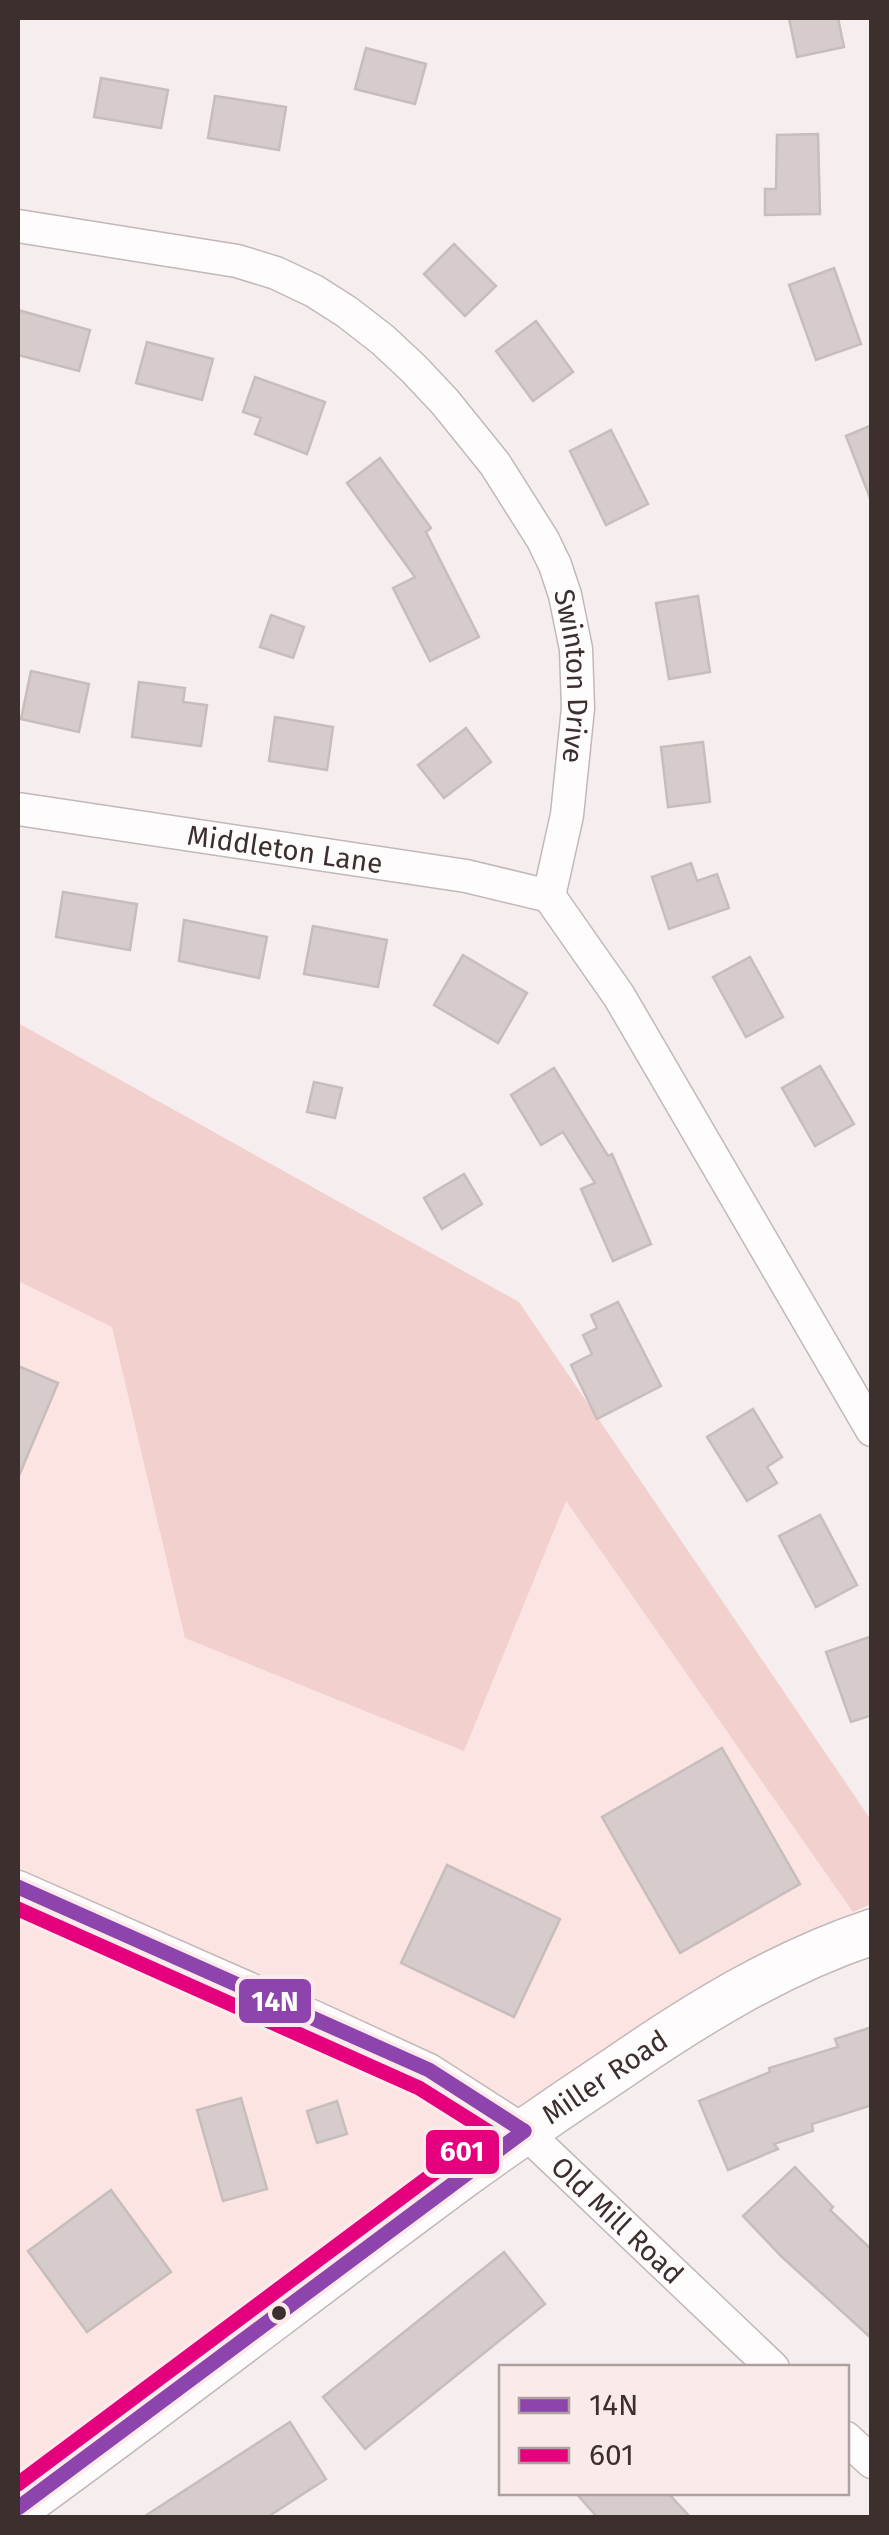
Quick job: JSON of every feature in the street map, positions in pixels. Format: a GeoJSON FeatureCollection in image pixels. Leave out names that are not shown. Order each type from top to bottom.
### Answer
{"type":"FeatureCollection","features":[{"type":"Feature","properties":{"kind":"street","name":"Swinton Drive"},"geometry":{"type":"LineString","coordinates":[[18,226],[237,261],[314,291],[371,330],[414,369],[495,464],[555,565],[576,649],[578,708],[568,797],[549,896]]}},
{"type":"Feature","properties":{"kind":"street","name":"Middleton Lane"},"geometry":{"type":"LineString","coordinates":[[18,808],[466,876],[549,896]]}},
{"type":"Feature","properties":{"kind":"street"},"geometry":{"type":"LineString","coordinates":[[549,896],[619,996],[872,1430]]}},
{"type":"Feature","properties":{"kind":"street","name":"Old Mill Road"},"geometry":{"type":"LineString","coordinates":[[18,1886],[429,2070],[524,2131],[770,2365]]}},
{"type":"Feature","properties":{"kind":"street","name":"Miller Road"},"geometry":{"type":"LineString","coordinates":[[18,2508],[524,2131],[743,1987],[872,1932]]}},
{"type":"Feature","properties":{"kind":"street"},"geometry":{"type":"LineString","coordinates":[[849,2441],[872,2462]]}},
{"type":"Feature","properties":{"kind":"shaded area"},"geometry":{"type":"Polygon","coordinates":[[[18,1023],[519,1302],[871,1820],[871,1904],[853,1912],[566,1501],[464,1751],[185,1638],[112,1327],[18,1281],[18,1023]]]}},
{"type":"Feature","properties":{"kind":"shaded area"},"geometry":{"type":"Polygon","coordinates":[[[18,1281],[112,1327],[186,1638],[565,1500],[853,1912],[528,2139],[18,2517],[18,1281]]]}},
{"type":"Feature","properties":{"kind":"building"},"geometry":{"type":"Polygon","coordinates":[[[789,18],[838,18],[844,47],[797,57],[789,18]]]}},
{"type":"Feature","properties":{"kind":"building"},"geometry":{"type":"Polygon","coordinates":[[[366,48],[426,64],[415,104],[355,89],[366,48]]]}},
{"type":"Feature","properties":{"kind":"building"},"geometry":{"type":"Polygon","coordinates":[[[101,78],[168,90],[161,128],[94,117],[101,78]]]}},
{"type":"Feature","properties":{"kind":"building"},"geometry":{"type":"Polygon","coordinates":[[[215,96],[286,107],[279,150],[208,138],[215,96]]]}},
{"type":"Feature","properties":{"kind":"building"},"geometry":{"type":"Polygon","coordinates":[[[818,134],[820,214],[765,215],[765,189],[776,189],[777,135],[818,134]]]}},
{"type":"Feature","properties":{"kind":"building"},"geometry":{"type":"Polygon","coordinates":[[[454,244],[496,286],[465,316],[424,274],[454,244]]]}},
{"type":"Feature","properties":{"kind":"building"},"geometry":{"type":"Polygon","coordinates":[[[834,268],[861,344],[816,360],[789,285],[834,268]]]}},
{"type":"Feature","properties":{"kind":"building"},"geometry":{"type":"Polygon","coordinates":[[[18,310],[90,330],[79,371],[18,355],[18,310]]]}},
{"type":"Feature","properties":{"kind":"building"},"geometry":{"type":"Polygon","coordinates":[[[536,321],[573,372],[533,401],[496,351],[536,321]]]}},
{"type":"Feature","properties":{"kind":"building"},"geometry":{"type":"Polygon","coordinates":[[[147,342],[213,359],[202,400],[136,383],[147,342]]]}},
{"type":"Feature","properties":{"kind":"building"},"geometry":{"type":"Polygon","coordinates":[[[255,377],[325,402],[307,454],[255,434],[261,418],[243,412],[255,377]]]}},
{"type":"Feature","properties":{"kind":"building"},"geometry":{"type":"Polygon","coordinates":[[[872,425],[872,498],[870,498],[846,436],[872,425]]]}},
{"type":"Feature","properties":{"kind":"building"},"geometry":{"type":"Polygon","coordinates":[[[611,430],[648,504],[606,525],[570,451],[611,430]]]}},
{"type":"Feature","properties":{"kind":"building"},"geometry":{"type":"Polygon","coordinates":[[[380,458],[431,528],[426,532],[479,637],[430,661],[393,588],[415,577],[347,483],[380,458]]]}},
{"type":"Feature","properties":{"kind":"building"},"geometry":{"type":"Polygon","coordinates":[[[698,596],[710,672],[669,679],[656,603],[698,596]]]}},
{"type":"Feature","properties":{"kind":"building"},"geometry":{"type":"Polygon","coordinates":[[[271,615],[304,627],[293,658],[260,647],[271,615]]]}},
{"type":"Feature","properties":{"kind":"building"},"geometry":{"type":"Polygon","coordinates":[[[31,671],[89,684],[79,732],[21,719],[31,671]]]}},
{"type":"Feature","properties":{"kind":"building"},"geometry":{"type":"Polygon","coordinates":[[[139,682],[185,688],[183,702],[207,705],[201,746],[132,737],[139,682]]]}},
{"type":"Feature","properties":{"kind":"building"},"geometry":{"type":"Polygon","coordinates":[[[275,717],[333,727],[327,770],[269,761],[275,717]]]}},
{"type":"Feature","properties":{"kind":"building"},"geometry":{"type":"Polygon","coordinates":[[[466,728],[491,762],[444,798],[418,765],[466,728]]]}},
{"type":"Feature","properties":{"kind":"building"},"geometry":{"type":"Polygon","coordinates":[[[703,742],[710,802],[668,807],[661,747],[703,742]]]}},
{"type":"Feature","properties":{"kind":"building"},"geometry":{"type":"Polygon","coordinates":[[[691,863],[697,881],[717,874],[729,908],[669,929],[652,877],[691,863]]]}},
{"type":"Feature","properties":{"kind":"building"},"geometry":{"type":"Polygon","coordinates":[[[63,892],[137,904],[130,950],[56,937],[63,892]]]}},
{"type":"Feature","properties":{"kind":"building"},"geometry":{"type":"Polygon","coordinates":[[[184,920],[267,937],[259,978],[179,961],[184,920]]]}},
{"type":"Feature","properties":{"kind":"building"},"geometry":{"type":"Polygon","coordinates":[[[313,926],[387,940],[378,987],[304,974],[313,926]]]}},
{"type":"Feature","properties":{"kind":"building"},"geometry":{"type":"Polygon","coordinates":[[[463,955],[527,993],[498,1043],[434,1005],[463,955]]]}},
{"type":"Feature","properties":{"kind":"building"},"geometry":{"type":"Polygon","coordinates":[[[750,957],[783,1017],[746,1037],[713,977],[750,957]]]}},
{"type":"Feature","properties":{"kind":"building"},"geometry":{"type":"Polygon","coordinates":[[[820,1066],[854,1124],[815,1146],[782,1088],[820,1066]]]}},
{"type":"Feature","properties":{"kind":"building"},"geometry":{"type":"Polygon","coordinates":[[[554,1068],[608,1156],[612,1154],[651,1244],[613,1261],[581,1189],[595,1183],[563,1132],[541,1145],[511,1095],[554,1068]]]}},
{"type":"Feature","properties":{"kind":"building"},"geometry":{"type":"Polygon","coordinates":[[[314,1082],[342,1088],[335,1118],[307,1112],[314,1082]]]}},
{"type":"Feature","properties":{"kind":"building"},"geometry":{"type":"Polygon","coordinates":[[[464,1174],[482,1204],[442,1229],[424,1198],[464,1174]]]}},
{"type":"Feature","properties":{"kind":"building"},"geometry":{"type":"Polygon","coordinates":[[[618,1302],[661,1386],[597,1419],[571,1365],[592,1354],[583,1335],[597,1328],[591,1315],[618,1302]]]}},
{"type":"Feature","properties":{"kind":"building"},"geometry":{"type":"Polygon","coordinates":[[[18,1366],[58,1383],[18,1478],[18,1366]]]}},
{"type":"Feature","properties":{"kind":"building"},"geometry":{"type":"Polygon","coordinates":[[[753,1409],[782,1457],[767,1467],[777,1483],[747,1501],[707,1437],[753,1409]]]}},
{"type":"Feature","properties":{"kind":"building"},"geometry":{"type":"Polygon","coordinates":[[[820,1515],[857,1585],[816,1607],[779,1536],[820,1515]]]}},
{"type":"Feature","properties":{"kind":"building"},"geometry":{"type":"Polygon","coordinates":[[[872,1636],[872,1715],[851,1722],[826,1652],[872,1636]]]}},
{"type":"Feature","properties":{"kind":"building"},"geometry":{"type":"Polygon","coordinates":[[[722,1748],[800,1884],[680,1953],[602,1817],[722,1748]]]}},
{"type":"Feature","properties":{"kind":"building"},"geometry":{"type":"Polygon","coordinates":[[[447,1865],[560,1919],[514,2017],[401,1963],[447,1865]]]}},
{"type":"Feature","properties":{"kind":"building"},"geometry":{"type":"Polygon","coordinates":[[[872,2027],[872,2105],[812,2124],[813,2131],[774,2144],[778,2149],[728,2170],[699,2101],[770,2072],[769,2068],[838,2047],[835,2039],[872,2027]]]}},
{"type":"Feature","properties":{"kind":"building"},"geometry":{"type":"Polygon","coordinates":[[[241,2098],[267,2189],[223,2201],[197,2110],[241,2098]]]}},
{"type":"Feature","properties":{"kind":"building"},"geometry":{"type":"Polygon","coordinates":[[[337,2101],[347,2134],[317,2143],[307,2111],[337,2101]]]}},
{"type":"Feature","properties":{"kind":"building"},"geometry":{"type":"Polygon","coordinates":[[[795,2167],[833,2207],[830,2210],[872,2250],[872,2339],[743,2216],[795,2167]]]}},
{"type":"Feature","properties":{"kind":"building"},"geometry":{"type":"Polygon","coordinates":[[[111,2190],[171,2272],[87,2332],[28,2251],[111,2190]]]}},
{"type":"Feature","properties":{"kind":"building"},"geometry":{"type":"Polygon","coordinates":[[[504,2252],[545,2304],[365,2449],[323,2397],[504,2252]]]}},
{"type":"Feature","properties":{"kind":"building"},"geometry":{"type":"Polygon","coordinates":[[[290,2422],[326,2479],[266,2518],[142,2518],[290,2422]]]}},
{"type":"Feature","properties":{"kind":"building"},"geometry":{"type":"Polygon","coordinates":[[[578,2495],[670,2495],[691,2518],[598,2518],[578,2495]]]}},
{"type":"Feature","properties":{"kind":"transit line","name":"14N"},"geometry":{"type":"LineString","coordinates":[[18,1887],[429,2070],[524,2131]]}},
{"type":"Feature","properties":{"kind":"transit line","name":"601"},"geometry":{"type":"LineString","coordinates":[[18,1909],[419,2088],[489,2132],[18,2484]]}},
{"type":"Feature","properties":{"kind":"transit line","name":"14N"},"geometry":{"type":"LineString","coordinates":[[18,2508],[524,2131]]}}]}
